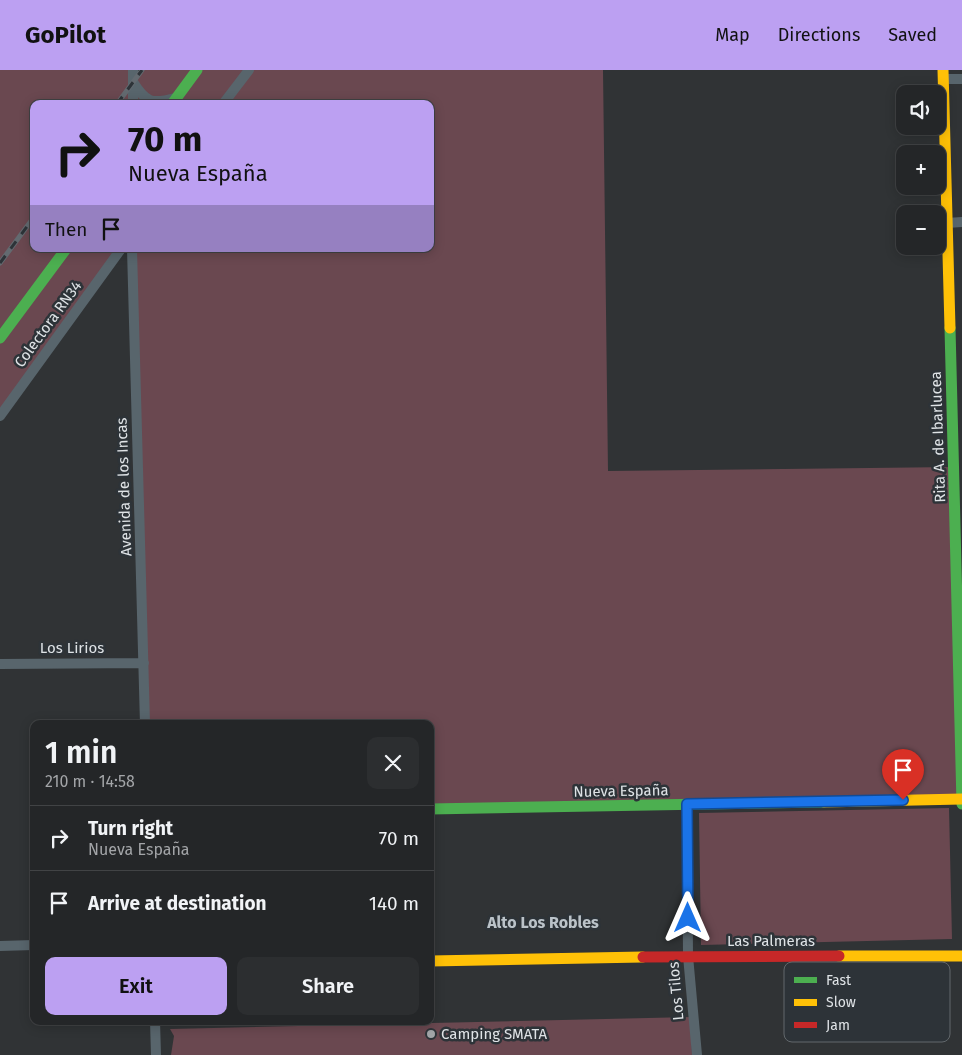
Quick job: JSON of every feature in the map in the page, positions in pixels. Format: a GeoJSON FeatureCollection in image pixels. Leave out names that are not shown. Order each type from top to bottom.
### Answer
{"type":"FeatureCollection","features":[{"type":"Feature","properties":{"kind":"main road"},"geometry":{"type":"LineString","coordinates":[[176,100],[197,70]]}},
{"type":"Feature","properties":{"kind":"main road","name":"Rita A. de Ibarlucea"},"geometry":{"type":"LineString","coordinates":[[943,75],[947,223],[957,371],[962,804]]}},
{"type":"Feature","properties":{"kind":"main road"},"geometry":{"type":"LineString","coordinates":[[0,338],[64,252]]}},
{"type":"Feature","properties":{"kind":"main road","name":"Nueva España"},"geometry":{"type":"LineString","coordinates":[[434,809],[962,799]]}},
{"type":"Feature","properties":{"kind":"main road","name":"Las Palmeras"},"geometry":{"type":"LineString","coordinates":[[434,961],[688,956],[962,956]]}},
{"type":"Feature","properties":{"kind":"street"},"geometry":{"type":"LineString","coordinates":[[133,70],[133,100]]}},
{"type":"Feature","properties":{"kind":"street"},"geometry":{"type":"LineString","coordinates":[[226,100],[249,70]]}},
{"type":"Feature","properties":{"kind":"street"},"geometry":{"type":"LineString","coordinates":[[943,75],[962,79]]}},
{"type":"Feature","properties":{"kind":"street"},"geometry":{"type":"LineString","coordinates":[[133,82],[142,97],[151,100]]}},
{"type":"Feature","properties":{"kind":"street"},"geometry":{"type":"LineString","coordinates":[[947,223],[962,222]]}},
{"type":"Feature","properties":{"kind":"street","name":"Colectora RN34"},"geometry":{"type":"LineString","coordinates":[[0,416],[119,252]]}},
{"type":"Feature","properties":{"kind":"street","name":"Avenida de los Incas"},"geometry":{"type":"LineString","coordinates":[[132,252],[145,720]]}},
{"type":"Feature","properties":{"kind":"street","name":"Los Lirios"},"geometry":{"type":"LineString","coordinates":[[0,664],[144,663]]}},
{"type":"Feature","properties":{"kind":"street","name":"Los Tilos"},"geometry":{"type":"LineString","coordinates":[[687,804],[688,956],[697,1055]]}},
{"type":"Feature","properties":{"kind":"street"},"geometry":{"type":"LineString","coordinates":[[0,946],[30,945]]}},
{"type":"Feature","properties":{"kind":"street"},"geometry":{"type":"LineString","coordinates":[[155,1025],[156,1055]]}},
{"type":"Feature","properties":{"kind":"shaded area"},"geometry":{"type":"Polygon","coordinates":[[[0,70],[133,70],[133,82],[142,70],[603,70],[608,471],[954,467],[962,799],[434,809],[434,720],[145,720],[132,252],[434,252],[434,100],[30,100],[30,252],[119,252],[0,416],[0,70]]]}},
{"type":"Feature","properties":{"kind":"shaded area"},"geometry":{"type":"Polygon","coordinates":[[[949,808],[952,939],[701,945],[699,813],[949,808]]]}},
{"type":"Feature","properties":{"kind":"shaded area","name":"Camping SMATA"},"geometry":{"type":"Polygon","coordinates":[[[691,1017],[692,1055],[171,1055],[174,1036],[170,1029],[434,1025],[434,1023],[691,1017]]]}},
{"type":"Feature","properties":{"kind":"railway"},"geometry":{"type":"LineString","coordinates":[[120,100],[142,70]]}},
{"type":"Feature","properties":{"kind":"railway"},"geometry":{"type":"LineString","coordinates":[[0,263],[30,222]]}},
{"type":"Feature","properties":{"kind":"traffic: fast"},"geometry":{"type":"LineString","coordinates":[[175,100],[197,70]]}},
{"type":"Feature","properties":{"kind":"traffic: fast"},"geometry":{"type":"LineString","coordinates":[[0,338],[64,252]]}},
{"type":"Feature","properties":{"kind":"traffic: fast"},"geometry":{"type":"LineString","coordinates":[[950,328],[962,804]]}},
{"type":"Feature","properties":{"kind":"traffic: fast"},"geometry":{"type":"LineString","coordinates":[[434,809],[824,802]]}},
{"type":"Feature","properties":{"kind":"traffic: slow"},"geometry":{"type":"LineString","coordinates":[[943,70],[950,328]]}},
{"type":"Feature","properties":{"kind":"traffic: slow"},"geometry":{"type":"LineString","coordinates":[[824,802],[962,799]]}},
{"type":"Feature","properties":{"kind":"traffic: slow"},"geometry":{"type":"LineString","coordinates":[[839,956],[962,956]]}},
{"type":"Feature","properties":{"kind":"traffic: slow"},"geometry":{"type":"LineString","coordinates":[[434,961],[643,957]]}},
{"type":"Feature","properties":{"kind":"traffic: jam"},"geometry":{"type":"LineString","coordinates":[[643,957],[839,956]]}},
{"type":"Feature","properties":{"kind":"place","name":"Camping SMATA"},"geometry":{"type":"Point","coordinates":[431,1034]}},
{"type":"Feature","properties":{"kind":"district","name":"Alto Los Robles"},"geometry":{"type":"Point","coordinates":[543,922]}},
{"type":"Feature","properties":{"kind":"route"},"geometry":{"type":"LineString","coordinates":[[688,918],[687,804],[903,800]]}}]}
